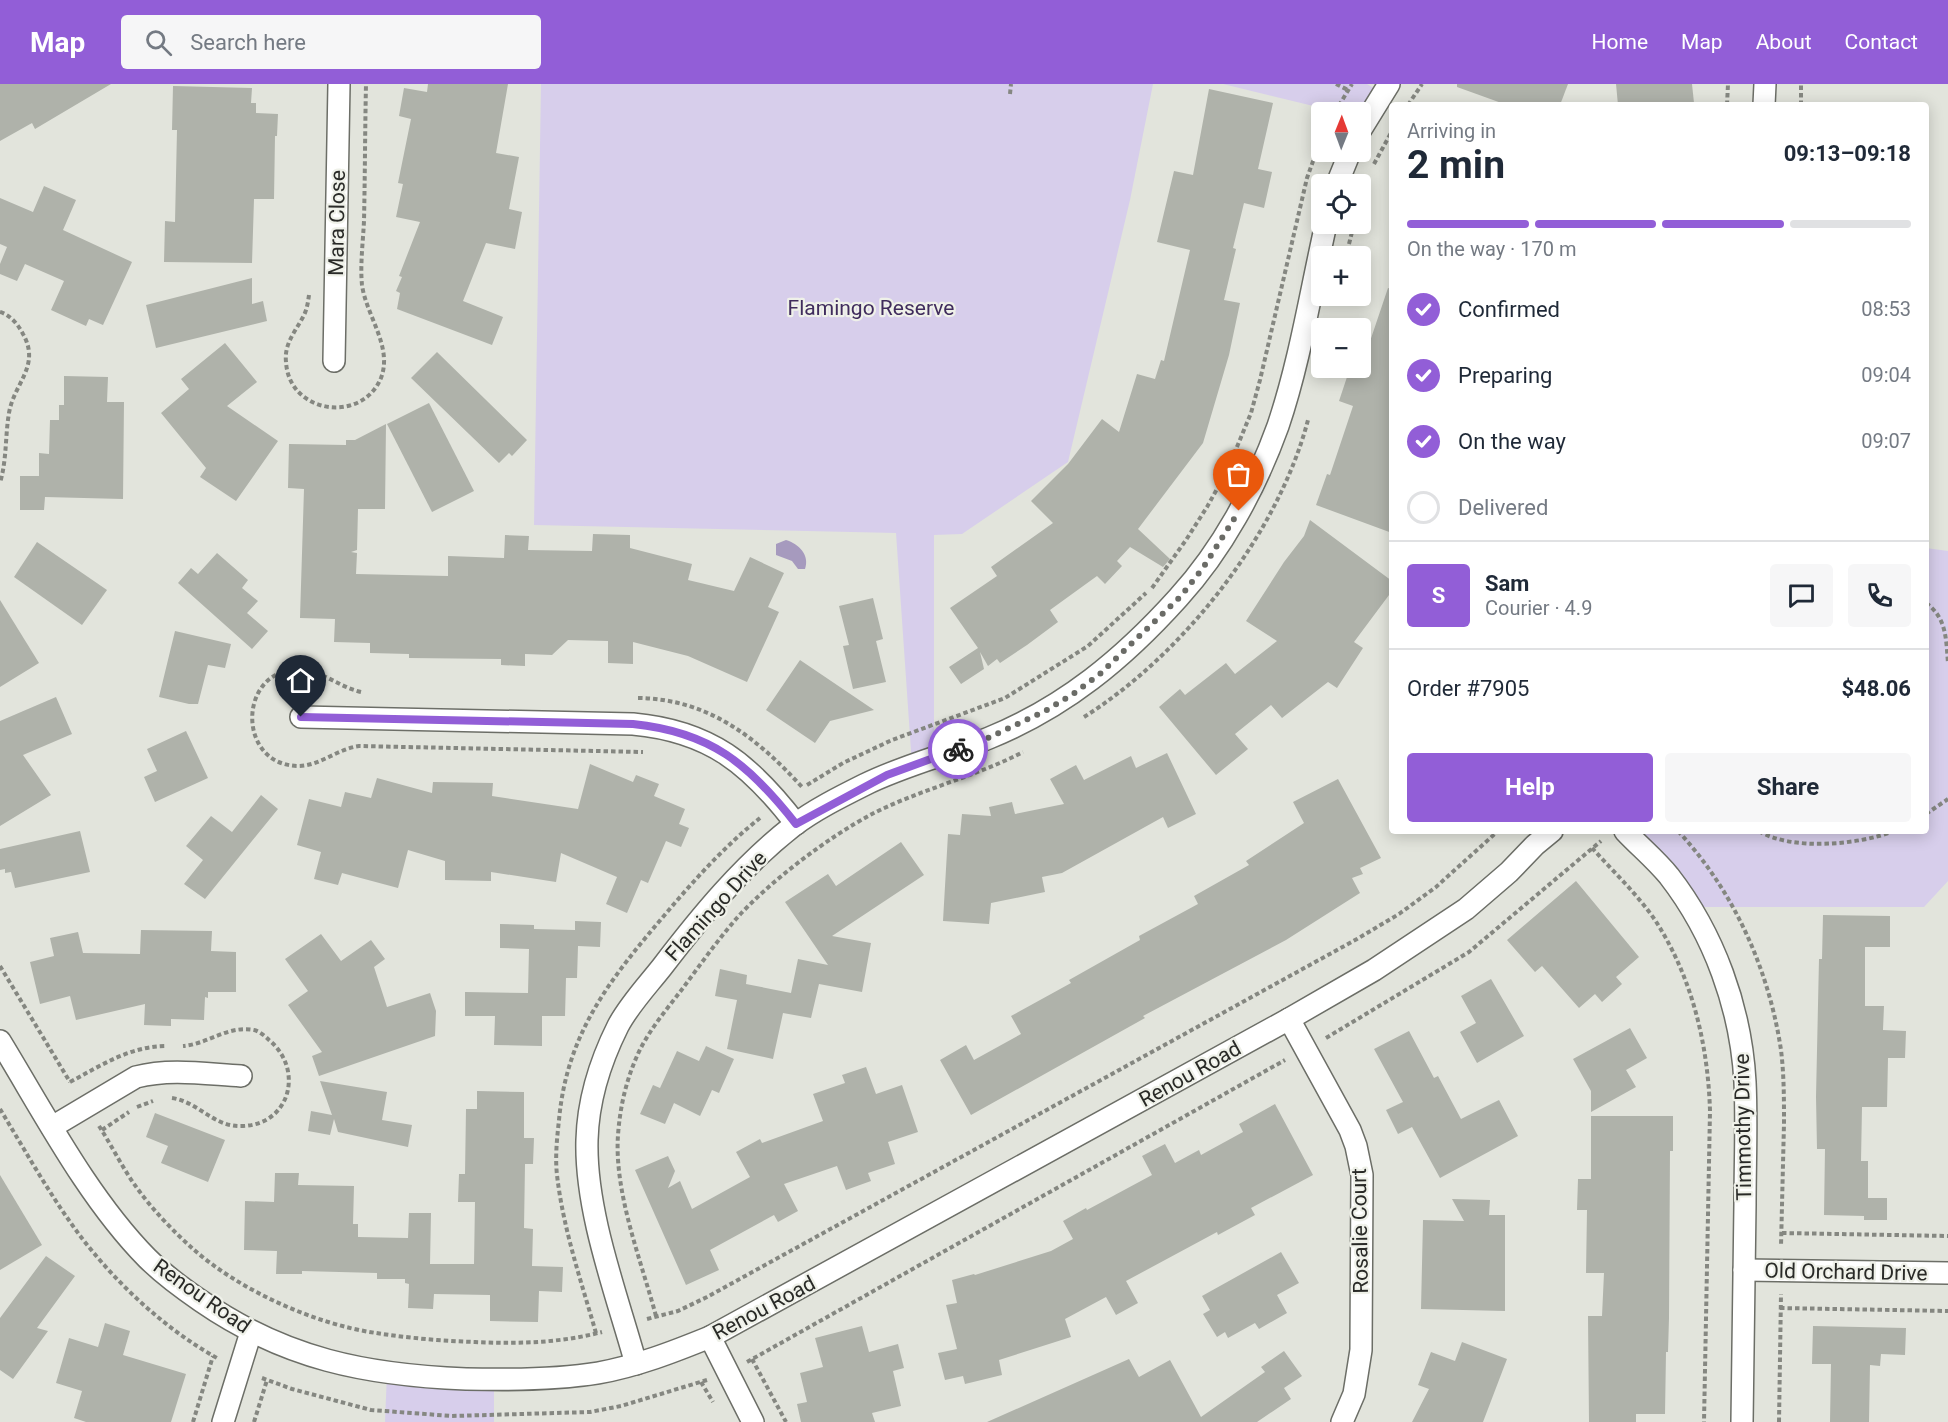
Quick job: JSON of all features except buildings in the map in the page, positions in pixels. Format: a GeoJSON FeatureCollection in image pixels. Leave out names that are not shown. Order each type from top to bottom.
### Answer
{"type":"FeatureCollection","features":[{"type":"Feature","properties":{"kind":"street","name":"Mara Close"},"geometry":{"type":"LineString","coordinates":[[334,361],[339,84]]}},
{"type":"Feature","properties":{"kind":"street"},"geometry":{"type":"LineString","coordinates":[[1371,113],[1389,84]]}},
{"type":"Feature","properties":{"kind":"street"},"geometry":{"type":"LineString","coordinates":[[1764,102],[1765,84]]}},
{"type":"Feature","properties":{"kind":"street","name":"Flamingo Drive"},"geometry":{"type":"LineString","coordinates":[[636,1364],[600,1237],[589,1176],[587,1139],[596,1080],[620,1022],[704,912],[730,883],[796,824],[887,775],[986,739],[1073,694],[1100,674],[1181,596],[1203,568],[1239,511],[1254,482],[1278,424],[1295,363],[1324,234]]}},
{"type":"Feature","properties":{"kind":"street"},"geometry":{"type":"LineString","coordinates":[[301,717],[657,726],[696,738],[738,761],[774,795],[796,824]]}},
{"type":"Feature","properties":{"kind":"street","name":"Renou Road"},"geometry":{"type":"LineString","coordinates":[[0,1041],[52,1127],[121,1230],[149,1260],[197,1298],[251,1332],[320,1359],[404,1375],[526,1379],[596,1373],[636,1364],[710,1337],[1289,1019],[1374,970],[1466,909],[1502,879],[1548,834]]}},
{"type":"Feature","properties":{"kind":"street","name":"Timmothy Drive"},"geometry":{"type":"LineString","coordinates":[[1627,834],[1667,873],[1704,929],[1732,1003],[1740,1040],[1745,1081],[1742,1422]]}},
{"type":"Feature","properties":{"kind":"street","name":"Rosalie Court"},"geometry":{"type":"LineString","coordinates":[[1289,1019],[1350,1130],[1362,1175],[1361,1350],[1354,1394],[1342,1422]]}},
{"type":"Feature","properties":{"kind":"street"},"geometry":{"type":"LineString","coordinates":[[52,1127],[136,1077],[147,1074],[164,1072],[241,1076]]}},
{"type":"Feature","properties":{"kind":"street","name":"Old Orchard Drive"},"geometry":{"type":"LineString","coordinates":[[1744,1270],[1948,1273]]}},
{"type":"Feature","properties":{"kind":"street"},"geometry":{"type":"LineString","coordinates":[[224,1422],[251,1332]]}},
{"type":"Feature","properties":{"kind":"street"},"geometry":{"type":"LineString","coordinates":[[710,1337],[753,1422]]}},
{"type":"Feature","properties":{"kind":"path"},"geometry":{"type":"LineString","coordinates":[[1010,94],[1011,84]]}},
{"type":"Feature","properties":{"kind":"path"},"geometry":{"type":"LineString","coordinates":[[1336,84],[1348,90]]}},
{"type":"Feature","properties":{"kind":"path"},"geometry":{"type":"LineString","coordinates":[[1341,102],[1352,84]]}},
{"type":"Feature","properties":{"kind":"path"},"geometry":{"type":"LineString","coordinates":[[1410,102],[1422,84]]}},
{"type":"Feature","properties":{"kind":"path"},"geometry":{"type":"LineString","coordinates":[[1727,102],[1728,84]]}},
{"type":"Feature","properties":{"kind":"path"},"geometry":{"type":"LineString","coordinates":[[1801,84],[1801,102]]}},
{"type":"Feature","properties":{"kind":"path"},"geometry":{"type":"LineString","coordinates":[[1370,172],[1389,137]]}},
{"type":"Feature","properties":{"kind":"path"},"geometry":{"type":"LineString","coordinates":[[793,794],[843,763],[892,740],[956,718],[1022,689],[1088,646],[1150,590],[1207,507],[1227,471],[1247,422],[1260,380],[1313,162]]}},
{"type":"Feature","properties":{"kind":"path"},"geometry":{"type":"LineString","coordinates":[[1349,246],[1352,234]]}},
{"type":"Feature","properties":{"kind":"path"},"geometry":{"type":"LineString","coordinates":[[0,312],[6,314],[19,326],[27,341],[30,358],[26,373],[11,404],[6,454],[0,483]]}},
{"type":"Feature","properties":{"kind":"path"},"geometry":{"type":"LineString","coordinates":[[1076,722],[1114,696],[1145,670],[1199,617],[1222,590],[1257,538],[1292,467],[1310,411]]}},
{"type":"Feature","properties":{"kind":"path"},"geometry":{"type":"LineString","coordinates":[[1929,605],[1943,621],[1947,639],[1948,663]]}},
{"type":"Feature","properties":{"kind":"path"},"geometry":{"type":"LineString","coordinates":[[656,1316],[621,1190],[618,1137],[620,1115],[629,1077],[638,1053],[653,1029],[737,918],[756,899],[814,852],[841,832],[902,800],[1027,750]]}},
{"type":"Feature","properties":{"kind":"path"},"geometry":{"type":"LineString","coordinates":[[1929,812],[1948,799]]}},
{"type":"Feature","properties":{"kind":"path"},"geometry":{"type":"LineString","coordinates":[[644,1321],[678,1311],[706,1297],[1358,939],[1399,914],[1436,887],[1495,834]]}},
{"type":"Feature","properties":{"kind":"path"},"geometry":{"type":"LineString","coordinates":[[1765,834],[1782,842],[1804,844],[1866,839],[1884,834]]}},
{"type":"Feature","properties":{"kind":"path"},"geometry":{"type":"LineString","coordinates":[[1320,1041],[1469,952],[1601,841]]}},
{"type":"Feature","properties":{"kind":"path"},"geometry":{"type":"LineString","coordinates":[[1592,848],[1633,892],[1654,919],[1675,954],[1685,977],[1704,1044],[1710,1111],[1704,1422]]}},
{"type":"Feature","properties":{"kind":"path"},"geometry":{"type":"LineString","coordinates":[[0,966],[74,1087]]}},
{"type":"Feature","properties":{"kind":"path"},"geometry":{"type":"LineString","coordinates":[[739,1367],[1289,1058]]}},
{"type":"Feature","properties":{"kind":"path"},"geometry":{"type":"LineString","coordinates":[[1283,1061],[1288,1071]]}},
{"type":"Feature","properties":{"kind":"path"},"geometry":{"type":"LineString","coordinates":[[0,1109],[63,1211],[95,1255],[158,1317],[223,1361]]}},
{"type":"Feature","properties":{"kind":"path"},"geometry":{"type":"LineString","coordinates":[[94,1118],[137,1188],[192,1249],[224,1273],[306,1314],[375,1334],[457,1341],[535,1342],[574,1339],[605,1331]]}},
{"type":"Feature","properties":{"kind":"path"},"geometry":{"type":"LineString","coordinates":[[1782,1233],[1948,1236]]}},
{"type":"Feature","properties":{"kind":"path"},"geometry":{"type":"LineString","coordinates":[[1779,1422],[1781,1294]]}},
{"type":"Feature","properties":{"kind":"path"},"geometry":{"type":"LineString","coordinates":[[1780,1308],[1948,1311]]}},
{"type":"Feature","properties":{"kind":"path"},"geometry":{"type":"LineString","coordinates":[[193,1422],[213,1356]]}},
{"type":"Feature","properties":{"kind":"path"},"geometry":{"type":"LineString","coordinates":[[752,1359],[786,1422]]}},
{"type":"Feature","properties":{"kind":"path"},"geometry":{"type":"LineString","coordinates":[[254,1422],[267,1380]]}},
{"type":"Feature","properties":{"kind":"path"},"geometry":{"type":"LineString","coordinates":[[418,1414],[420,1422]]}},
{"type":"Feature","properties":{"kind":"green space","name":"Flamingo Reserve"},"geometry":{"type":"Polygon","coordinates":[[[541,84],[1153,84],[1130,200],[1068,462],[962,534],[934,535],[934,757],[912,765],[896,533],[534,525],[541,84]]]}},
{"type":"Feature","properties":{"kind":"green space"},"geometry":{"type":"Polygon","coordinates":[[[1223,84],[1367,84],[1383,94],[1371,103],[1311,102],[1311,105],[1223,84]]]}},
{"type":"Feature","properties":{"kind":"green space"},"geometry":{"type":"Polygon","coordinates":[[[1929,548],[1948,551],[1948,881],[1924,907],[1690,907],[1628,834],[1929,834],[1929,548]]]}},
{"type":"Feature","properties":{"kind":"green space"},"geometry":{"type":"Polygon","coordinates":[[[387,1373],[494,1380],[494,1422],[385,1422],[387,1373]]]}},
{"type":"Feature","properties":{"kind":"shaded area"},"geometry":{"type":"Polygon","coordinates":[[[786,540],[795,544],[805,555],[805,569],[798,569],[792,561],[776,555],[776,544],[786,540]]]}},
{"type":"Feature","properties":{"kind":"way so far"},"geometry":{"type":"LineString","coordinates":[[958,749],[986,739],[1045,711],[1100,674],[1181,596],[1203,568],[1239,511]]}},
{"type":"Feature","properties":{"kind":"route"},"geometry":{"type":"LineString","coordinates":[[301,717],[657,726],[696,738],[738,761],[774,795],[796,824],[887,775],[958,749]]}}]}
